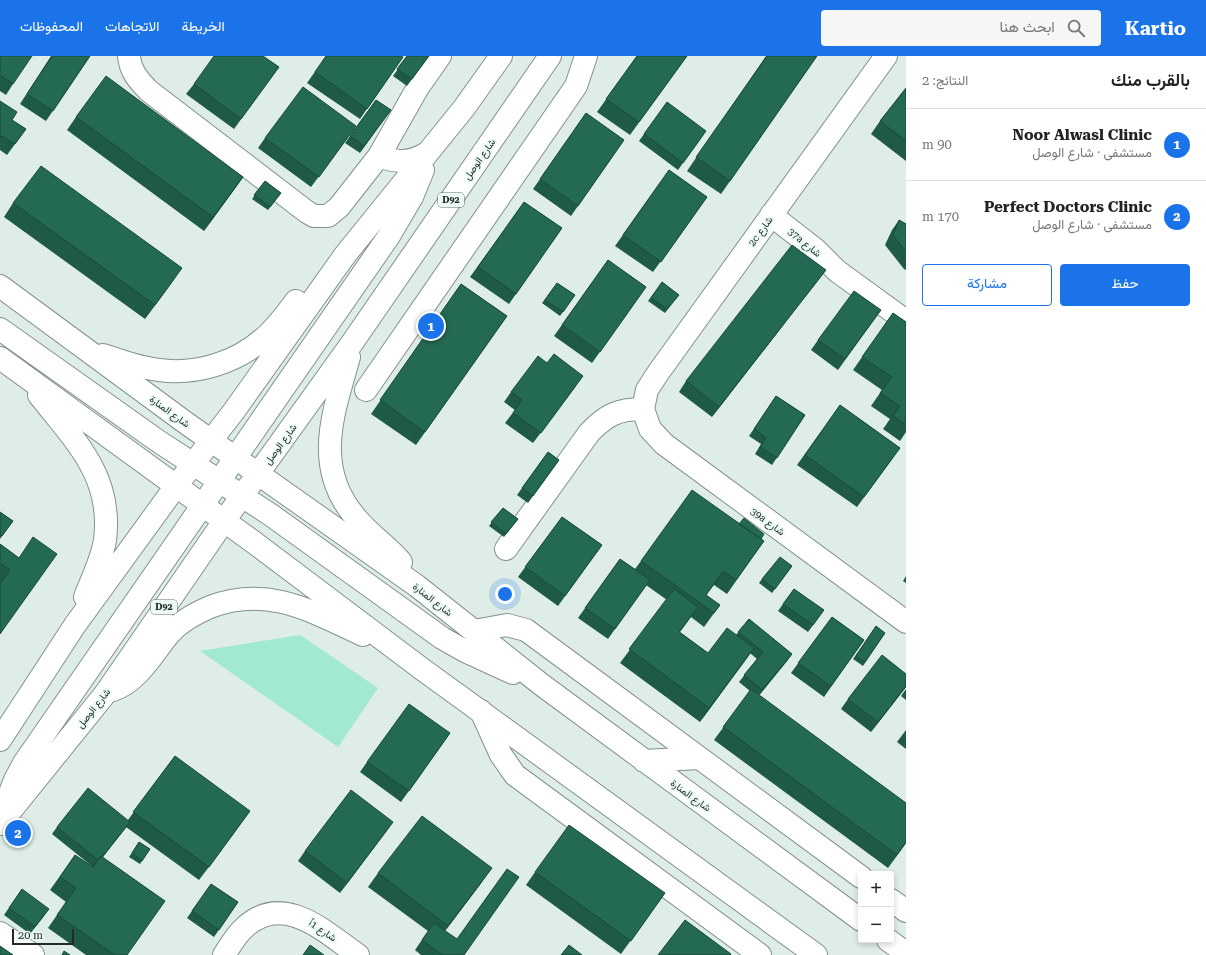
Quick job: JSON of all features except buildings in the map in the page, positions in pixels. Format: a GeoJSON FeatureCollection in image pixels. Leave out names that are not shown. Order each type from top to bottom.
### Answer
{"type":"FeatureCollection","features":[{"type":"Feature","properties":{"kind":"main road"},"geometry":{"type":"LineString","coordinates":[[129,56],[130,64],[134,73],[149,91],[314,216],[328,216],[334,213],[379,156],[417,89],[440,56]]}},
{"type":"Feature","properties":{"kind":"main road"},"geometry":{"type":"LineString","coordinates":[[0,740],[75,625],[210,440],[234,411],[345,255],[464,108],[501,56]]}},
{"type":"Feature","properties":{"kind":"main road","name":"شارع الوصل"},"geometry":{"type":"LineString","coordinates":[[0,824],[105,694],[224,521],[352,343],[550,56]]}},
{"type":"Feature","properties":{"kind":"main road"},"geometry":{"type":"LineString","coordinates":[[366,390],[576,86],[586,56]]}},
{"type":"Feature","properties":{"kind":"main road","name":"2c شارع"},"geometry":{"type":"LineString","coordinates":[[643,409],[647,390],[658,373],[886,56]]}},
{"type":"Feature","properties":{"kind":"main road"},"geometry":{"type":"LineString","coordinates":[[379,156],[388,160],[409,161],[427,153]]}},
{"type":"Feature","properties":{"kind":"main road"},"geometry":{"type":"LineString","coordinates":[[0,818],[15,780],[24,763],[237,458],[401,217],[421,176],[427,153]]}},
{"type":"Feature","properties":{"kind":"main road","name":"37a شارع"},"geometry":{"type":"LineString","coordinates":[[767,221],[816,250],[837,271],[906,321]]}},
{"type":"Feature","properties":{"kind":"main road"},"geometry":{"type":"LineString","coordinates":[[87,350],[143,367],[160,370],[176,371],[212,366],[242,353],[264,338],[300,296],[330,278]]}},
{"type":"Feature","properties":{"kind":"main road","name":"شارع المنارة"},"geometry":{"type":"LineString","coordinates":[[0,286],[186,423],[417,586],[542,685],[858,918]]}},
{"type":"Feature","properties":{"kind":"main road"},"geometry":{"type":"LineString","coordinates":[[0,329],[169,447],[271,515],[442,638],[464,651],[542,685]]}},
{"type":"Feature","properties":{"kind":"main road"},"geometry":{"type":"LineString","coordinates":[[352,343],[330,432],[330,460],[333,476],[339,492],[350,511],[357,520],[394,554],[417,586]]}},
{"type":"Feature","properties":{"kind":"main road"},"geometry":{"type":"LineString","coordinates":[[0,358],[252,541],[481,712],[816,955]]}},
{"type":"Feature","properties":{"kind":"main road"},"geometry":{"type":"LineString","coordinates":[[25,376],[91,462],[103,492],[105,506],[105,541],[75,625]]}},
{"type":"Feature","properties":{"kind":"main road"},"geometry":{"type":"LineString","coordinates":[[506,549],[589,433],[599,422],[612,413],[627,409],[643,409]]}},
{"type":"Feature","properties":{"kind":"main road","name":"39a شارع"},"geometry":{"type":"LineString","coordinates":[[643,409],[650,429],[664,444],[906,622]]}},
{"type":"Feature","properties":{"kind":"main road"},"geometry":{"type":"LineString","coordinates":[[169,447],[185,453],[194,449],[195,439],[186,423]]}},
{"type":"Feature","properties":{"kind":"main road"},"geometry":{"type":"LineString","coordinates":[[253,433],[253,442],[257,450],[266,452],[276,449]]}},
{"type":"Feature","properties":{"kind":"main road"},"geometry":{"type":"LineString","coordinates":[[156,515],[164,512],[179,518],[183,526],[184,534]]}},
{"type":"Feature","properties":{"kind":"main road"},"geometry":{"type":"LineString","coordinates":[[252,541],[245,530],[246,519],[255,513],[271,515]]}},
{"type":"Feature","properties":{"kind":"main road"},"geometry":{"type":"LineString","coordinates":[[105,694],[130,683],[171,632],[187,619],[222,602],[242,598],[259,598],[293,603],[400,652]]}},
{"type":"Feature","properties":{"kind":"main road"},"geometry":{"type":"LineString","coordinates":[[474,631],[507,625],[514,625],[526,630],[858,876]]}},
{"type":"Feature","properties":{"kind":"main road"},"geometry":{"type":"LineString","coordinates":[[481,712],[501,755],[515,775],[760,955]]}},
{"type":"Feature","properties":{"kind":"main road"},"geometry":{"type":"LineString","coordinates":[[644,761],[699,758]]}},
{"type":"Feature","properties":{"kind":"main road"},"geometry":{"type":"LineString","coordinates":[[894,902],[906,911]]}},
{"type":"Feature","properties":{"kind":"main road","name":"شارع 1أ"},"geometry":{"type":"LineString","coordinates":[[224,955],[244,928],[253,921],[273,914],[284,913],[293,914],[310,921],[358,955]]}},
{"type":"Feature","properties":{"kind":"main road"},"geometry":{"type":"LineString","coordinates":[[0,933],[33,955]]}},
{"type":"Feature","properties":{"kind":"main road"},"geometry":{"type":"LineString","coordinates":[[892,943],[906,953]]}},
{"type":"Feature","properties":{"kind":"main road"},"geometry":{"type":"LineString","coordinates":[[0,951],[6,955]]}},
{"type":"Feature","properties":{"kind":"green space"},"geometry":{"type":"Polygon","coordinates":[[[300,635],[378,688],[338,747],[200,651],[300,635]]]}},
{"type":"Feature","properties":{"kind":"place","name":"Noor Alwasl Clinic"},"geometry":{"type":"Point","coordinates":[431,326]}},
{"type":"Feature","properties":{"kind":"place","name":"Perfect Doctors Clinic"},"geometry":{"type":"Point","coordinates":[18,833]}}]}
